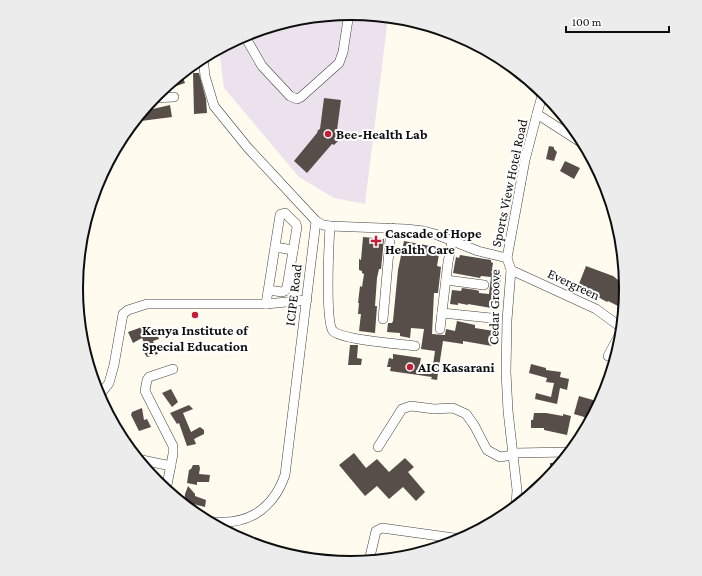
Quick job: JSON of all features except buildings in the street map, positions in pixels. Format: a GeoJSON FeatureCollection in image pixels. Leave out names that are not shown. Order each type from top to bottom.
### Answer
{"type":"FeatureCollection","features":[{"type":"Feature","properties":{"kind":"street"},"geometry":{"type":"LineString","coordinates":[[247,40],[262,66],[290,96],[297,99],[301,98],[339,63],[343,52],[348,20]]}},
{"type":"Feature","properties":{"kind":"street"},"geometry":{"type":"LineString","coordinates":[[204,64],[210,97],[214,106],[248,148],[316,221]]}},
{"type":"Feature","properties":{"kind":"street"},"geometry":{"type":"LineString","coordinates":[[161,98],[174,97]]}},
{"type":"Feature","properties":{"kind":"street","name":"Sports View Hotel Road"},"geometry":{"type":"LineString","coordinates":[[508,258],[525,160],[541,98]]}},
{"type":"Feature","properties":{"kind":"street"},"geometry":{"type":"LineString","coordinates":[[537,114],[573,137]]}},
{"type":"Feature","properties":{"kind":"street"},"geometry":{"type":"LineString","coordinates":[[266,304],[280,215],[285,213],[297,225],[294,250],[285,291],[269,290]]}},
{"type":"Feature","properties":{"kind":"street","name":"Cedar Groove"},"geometry":{"type":"LineString","coordinates":[[316,221],[323,225],[330,226],[392,228],[424,231],[478,251],[508,258],[510,270],[506,372],[508,411],[517,490],[516,499]]}},
{"type":"Feature","properties":{"kind":"street","name":"ICIPE Road"},"geometry":{"type":"LineString","coordinates":[[222,523],[235,522],[260,512],[275,497],[285,476],[316,221]]}},
{"type":"Feature","properties":{"kind":"street"},"geometry":{"type":"LineString","coordinates":[[330,226],[329,312],[333,331],[344,336],[358,339],[415,346]]}},
{"type":"Feature","properties":{"kind":"street"},"geometry":{"type":"LineString","coordinates":[[382,319],[392,228]]}},
{"type":"Feature","properties":{"kind":"street"},"geometry":{"type":"LineString","coordinates":[[440,329],[452,242]]}},
{"type":"Feature","properties":{"kind":"street"},"geometry":{"type":"LineString","coordinates":[[275,247],[294,250]]}},
{"type":"Feature","properties":{"kind":"street","name":"Evergreen"},"geometry":{"type":"LineString","coordinates":[[510,270],[596,309],[617,325]]}},
{"type":"Feature","properties":{"kind":"street"},"geometry":{"type":"LineString","coordinates":[[446,280],[484,285]]}},
{"type":"Feature","properties":{"kind":"street"},"geometry":{"type":"LineString","coordinates":[[103,391],[109,383],[114,365],[123,314],[128,310],[147,304],[266,304],[307,300]]}},
{"type":"Feature","properties":{"kind":"street"},"geometry":{"type":"LineString","coordinates":[[442,313],[491,318]]}},
{"type":"Feature","properties":{"kind":"street"},"geometry":{"type":"LineString","coordinates":[[608,356],[612,348]]}},
{"type":"Feature","properties":{"kind":"street"},"geometry":{"type":"LineString","coordinates":[[167,483],[173,454],[172,446],[146,391],[147,380],[149,378],[173,369]]}},
{"type":"Feature","properties":{"kind":"street"},"geometry":{"type":"LineString","coordinates":[[378,447],[402,409],[411,406],[434,409],[453,408],[466,414],[474,425],[487,450],[500,457],[514,454],[563,452]]}},
{"type":"Feature","properties":{"kind":"street"},"geometry":{"type":"LineString","coordinates":[[147,461],[171,466]]}},
{"type":"Feature","properties":{"kind":"street"},"geometry":{"type":"LineString","coordinates":[[370,555],[376,531],[382,528],[450,537]]}},
{"type":"Feature","properties":{"kind":"shaded area"},"geometry":{"type":"Polygon","coordinates":[[[351,20],[387,22],[365,204],[334,198],[299,177],[224,88],[220,54],[248,40],[282,29],[316,22],[351,20]]]}},
{"type":"Feature","properties":{"kind":"place","name":"Bee-Health Lab"},"geometry":{"type":"Point","coordinates":[328,134]}},
{"type":"Feature","properties":{"kind":"place","name":"Cascade of Hope Health Care"},"geometry":{"type":"Point","coordinates":[376,241]}},
{"type":"Feature","properties":{"kind":"place","name":"Kenya Institute of Special Education"},"geometry":{"type":"Point","coordinates":[195,315]}},
{"type":"Feature","properties":{"kind":"place","name":"AIC Kasarani"},"geometry":{"type":"Point","coordinates":[410,367]}}]}
